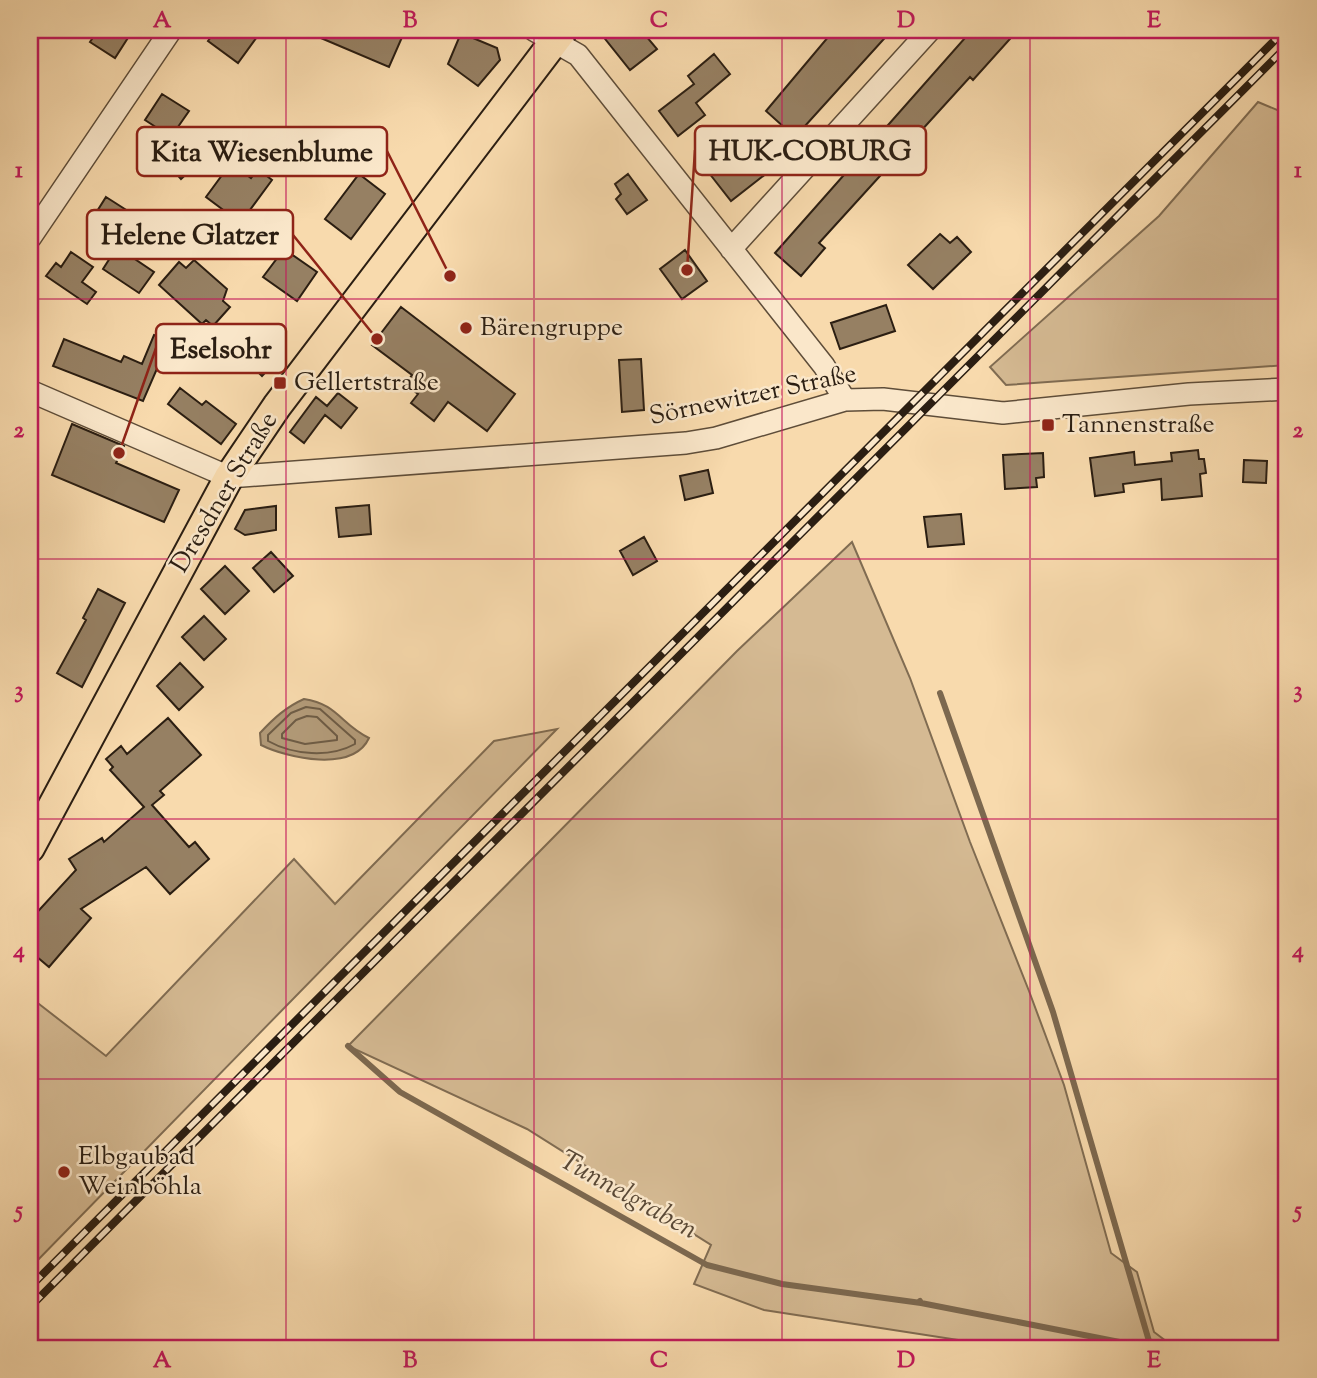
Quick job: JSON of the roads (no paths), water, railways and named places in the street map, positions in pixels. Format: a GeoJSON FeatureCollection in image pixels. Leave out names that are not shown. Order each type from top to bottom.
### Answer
{"type":"FeatureCollection","features":[{"type":"Feature","properties":{"kind":"main road","name":"Dresdner Straße"},"geometry":{"type":"LineString","coordinates":[[30,848],[229,477],[277,406],[551,33]]}},
{"type":"Feature","properties":{"kind":"street"},"geometry":{"type":"LineString","coordinates":[[30,238],[171,30]]}},
{"type":"Feature","properties":{"kind":"street"},"geometry":{"type":"LineString","coordinates":[[731,249],[930,30]]}},
{"type":"Feature","properties":{"kind":"street"},"geometry":{"type":"LineString","coordinates":[[551,33],[578,55],[824,366],[845,400]]}},
{"type":"Feature","properties":{"kind":"street","name":"Sörnewitzer Straße"},"geometry":{"type":"LineString","coordinates":[[229,477],[686,443],[716,438],[845,400],[883,400],[1003,413],[1189,394],[1287,389]]}},
{"type":"Feature","properties":{"kind":"street"},"geometry":{"type":"LineString","coordinates":[[30,391],[229,477]]}},
{"type":"Feature","properties":{"kind":"water"},"geometry":{"type":"Polygon","coordinates":[[[304,699],[325,705],[369,738],[361,749],[349,756],[319,760],[302,758],[261,745],[260,733],[280,713],[304,699]]]}},
{"type":"Feature","properties":{"kind":"waterway"},"geometry":{"type":"LineString","coordinates":[[940,693],[1053,1012],[1151,1348]]}},
{"type":"Feature","properties":{"kind":"waterway","name":"Tunnelgraben"},"geometry":{"type":"LineString","coordinates":[[348,1046],[400,1092],[707,1265],[782,1284],[921,1303],[920,1301]]}},
{"type":"Feature","properties":{"kind":"waterway"},"geometry":{"type":"LineString","coordinates":[[921,1303],[1150,1348]]}},
{"type":"Feature","properties":{"kind":"railway"},"geometry":{"type":"LineString","coordinates":[[30,1287],[1285,30]]}},
{"type":"Feature","properties":{"kind":"railway"},"geometry":{"type":"LineString","coordinates":[[30,1307],[1287,46]]}},
{"type":"Feature","properties":{"kind":"place","name":"HUK-COBURG"},"geometry":{"type":"Point","coordinates":[687,270]}},
{"type":"Feature","properties":{"kind":"place","name":"Kita Wiesenblume"},"geometry":{"type":"Point","coordinates":[450,276]}},
{"type":"Feature","properties":{"kind":"place","name":"Bärengruppe"},"geometry":{"type":"Point","coordinates":[466,328]}},
{"type":"Feature","properties":{"kind":"place","name":"Helene Glatzer"},"geometry":{"type":"Point","coordinates":[377,339]}},
{"type":"Feature","properties":{"kind":"place","name":"Gellertstraße"},"geometry":{"type":"Point","coordinates":[280,383]}},
{"type":"Feature","properties":{"kind":"place","name":"Tannenstraße"},"geometry":{"type":"Point","coordinates":[1048,425]}},
{"type":"Feature","properties":{"kind":"place","name":"Eselsohr"},"geometry":{"type":"Point","coordinates":[119,453]}},
{"type":"Feature","properties":{"kind":"place","name":"Elbgaubad Weinböhla"},"geometry":{"type":"Point","coordinates":[64,1172]}}]}
